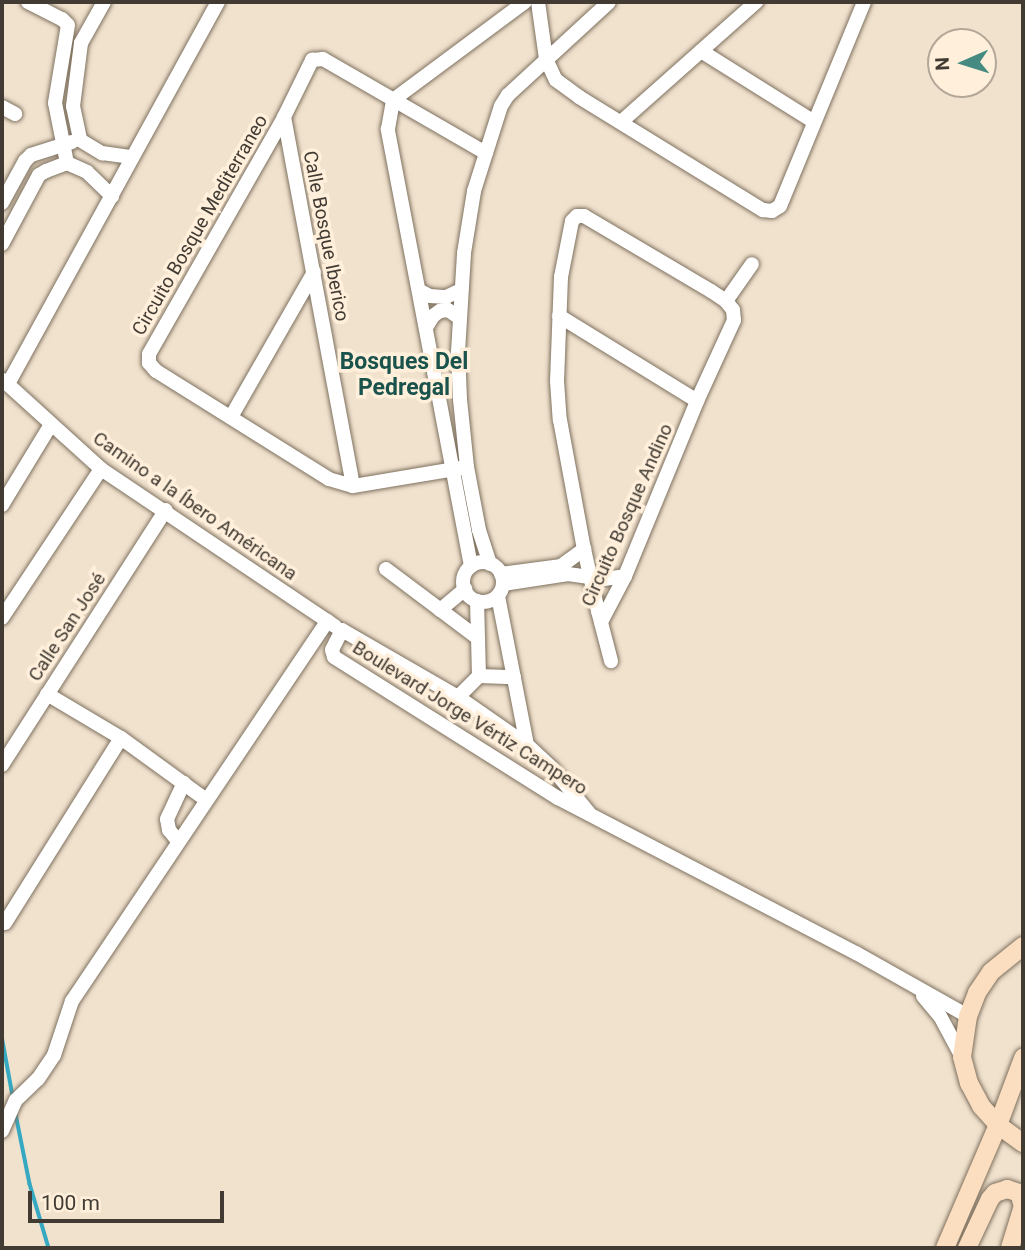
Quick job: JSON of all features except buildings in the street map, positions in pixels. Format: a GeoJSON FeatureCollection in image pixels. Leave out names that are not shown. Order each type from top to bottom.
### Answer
{"type":"FeatureCollection","features":[{"type":"Feature","properties":{"kind":"main road"},"geometry":{"type":"LineString","coordinates":[[1023,946],[991,972],[977,993],[968,1016],[962,1057],[974,1095],[998,1125],[1023,1143]]}},
{"type":"Feature","properties":{"kind":"main road"},"geometry":{"type":"LineString","coordinates":[[945,1248],[998,1125],[1023,1058]]}},
{"type":"Feature","properties":{"kind":"main road"},"geometry":{"type":"LineString","coordinates":[[967,1248],[990,1199],[995,1193],[1007,1189],[1019,1193],[1023,1206],[1010,1248]]}},
{"type":"Feature","properties":{"kind":"street"},"geometry":{"type":"LineString","coordinates":[[28,2],[62,19],[68,25],[92,24]]}},
{"type":"Feature","properties":{"kind":"street"},"geometry":{"type":"LineString","coordinates":[[80,140],[73,98],[81,43],[104,2]]}},
{"type":"Feature","properties":{"kind":"street"},"geometry":{"type":"LineString","coordinates":[[5,381],[112,196],[218,2]]}},
{"type":"Feature","properties":{"kind":"street"},"geometry":{"type":"LineString","coordinates":[[525,2],[393,100],[388,130],[427,326],[460,468],[479,530],[498,579],[527,745]]}},
{"type":"Feature","properties":{"kind":"street"},"geometry":{"type":"LineString","coordinates":[[538,2],[546,59],[556,80],[579,97],[763,210],[772,211],[780,206],[864,2]]}},
{"type":"Feature","properties":{"kind":"street"},"geometry":{"type":"LineString","coordinates":[[458,698],[479,676],[477,601],[465,589],[463,581],[471,566],[460,468],[461,290],[474,191],[501,106],[508,94],[609,2]]}},
{"type":"Feature","properties":{"kind":"street"},"geometry":{"type":"LineString","coordinates":[[621,122],[756,2]]}},
{"type":"Feature","properties":{"kind":"street"},"geometry":{"type":"LineString","coordinates":[[67,163],[55,103],[68,25]]}},
{"type":"Feature","properties":{"kind":"street"},"geometry":{"type":"LineString","coordinates":[[701,51],[814,122]]}},
{"type":"Feature","properties":{"kind":"street","name":"Circuito Bosque Mediterraneo"},"geometry":{"type":"LineString","coordinates":[[393,100],[317,57],[312,60],[284,117],[149,354],[149,363],[156,371],[329,479],[354,486],[460,468]]}},
{"type":"Feature","properties":{"kind":"street"},"geometry":{"type":"LineString","coordinates":[[393,100],[486,153]]}},
{"type":"Feature","properties":{"kind":"street","name":"Calle Bosque Iberico"},"geometry":{"type":"LineString","coordinates":[[284,117],[354,486]]}},
{"type":"Feature","properties":{"kind":"street"},"geometry":{"type":"LineString","coordinates":[[2,203],[31,155],[80,140],[102,153],[132,157]]}},
{"type":"Feature","properties":{"kind":"street"},"geometry":{"type":"LineString","coordinates":[[2,244],[39,175],[67,163],[87,172],[112,196]]}},
{"type":"Feature","properties":{"kind":"street","name":"Circuito Bosque Andino"},"geometry":{"type":"LineString","coordinates":[[498,579],[561,566],[584,549],[560,420],[559,316],[561,277],[572,221],[577,216],[584,216],[726,301],[733,310],[734,320],[697,401],[625,576],[601,622]]}},
{"type":"Feature","properties":{"kind":"street"},"geometry":{"type":"LineString","coordinates":[[726,301],[752,264]]}},
{"type":"Feature","properties":{"kind":"street"},"geometry":{"type":"LineString","coordinates":[[231,417],[314,272]]}},
{"type":"Feature","properties":{"kind":"street"},"geometry":{"type":"LineString","coordinates":[[420,291],[430,296],[446,297],[461,290]]}},
{"type":"Feature","properties":{"kind":"street"},"geometry":{"type":"LineString","coordinates":[[427,326],[440,311],[448,310],[460,318]]}},
{"type":"Feature","properties":{"kind":"street"},"geometry":{"type":"LineString","coordinates":[[559,316],[697,401]]}},
{"type":"Feature","properties":{"kind":"street","name":"Camino a la Íbero Américana"},"geometry":{"type":"LineString","coordinates":[[5,381],[50,426],[101,469],[342,630]]}},
{"type":"Feature","properties":{"kind":"street"},"geometry":{"type":"LineString","coordinates":[[2,505],[50,426]]}},
{"type":"Feature","properties":{"kind":"street"},"geometry":{"type":"LineString","coordinates":[[2,618],[101,469]]}},
{"type":"Feature","properties":{"kind":"street","name":"Calle San José"},"geometry":{"type":"LineString","coordinates":[[2,765],[166,510]]}},
{"type":"Feature","properties":{"kind":"street"},"geometry":{"type":"LineString","coordinates":[[584,549],[592,578],[625,576]]}},
{"type":"Feature","properties":{"kind":"street"},"geometry":{"type":"LineString","coordinates":[[471,566],[480,562],[498,579]]}},
{"type":"Feature","properties":{"kind":"street"},"geometry":{"type":"LineString","coordinates":[[386,569],[478,638]]}},
{"type":"Feature","properties":{"kind":"street","name":"Circuito Bosque Andino"},"geometry":{"type":"LineString","coordinates":[[498,579],[568,574],[592,578],[601,622]]}},
{"type":"Feature","properties":{"kind":"street"},"geometry":{"type":"LineString","coordinates":[[477,601],[492,600],[498,579]]}},
{"type":"Feature","properties":{"kind":"street"},"geometry":{"type":"LineString","coordinates":[[440,610],[465,589]]}},
{"type":"Feature","properties":{"kind":"street"},"geometry":{"type":"LineString","coordinates":[[2,1131],[16,1100],[38,1079],[54,1055],[72,1001],[205,799],[310,650],[327,621]]}},
{"type":"Feature","properties":{"kind":"street"},"geometry":{"type":"LineString","coordinates":[[601,622],[611,661]]}},
{"type":"Feature","properties":{"kind":"street","name":"Boulevard Jorge Vértiz Campero"},"geometry":{"type":"LineString","coordinates":[[589,813],[552,768],[527,745],[458,698],[342,630],[332,650],[334,657],[558,798],[844,946],[968,1016]]}},
{"type":"Feature","properties":{"kind":"street"},"geometry":{"type":"LineString","coordinates":[[479,676],[514,677]]}},
{"type":"Feature","properties":{"kind":"street"},"geometry":{"type":"LineString","coordinates":[[47,694],[121,738],[205,799]]}},
{"type":"Feature","properties":{"kind":"street"},"geometry":{"type":"LineString","coordinates":[[5,923],[121,738]]}},
{"type":"Feature","properties":{"kind":"street"},"geometry":{"type":"LineString","coordinates":[[178,841],[169,830],[167,819],[184,783]]}},
{"type":"Feature","properties":{"kind":"street","name":"Boulevard Jorge Vértiz Campero"},"geometry":{"type":"LineString","coordinates":[[912,986],[940,1016],[962,1057]]}},
{"type":"Feature","properties":{"kind":"waterway"},"geometry":{"type":"LineString","coordinates":[[2,1036],[13,1096]]}},
{"type":"Feature","properties":{"kind":"waterway"},"geometry":{"type":"LineString","coordinates":[[16,1114],[30,1184],[49,1248]]}},
{"type":"Feature","properties":{"kind":"district","name":"Bosques Del Pedregal"},"geometry":{"type":"Point","coordinates":[404,375]}}]}
